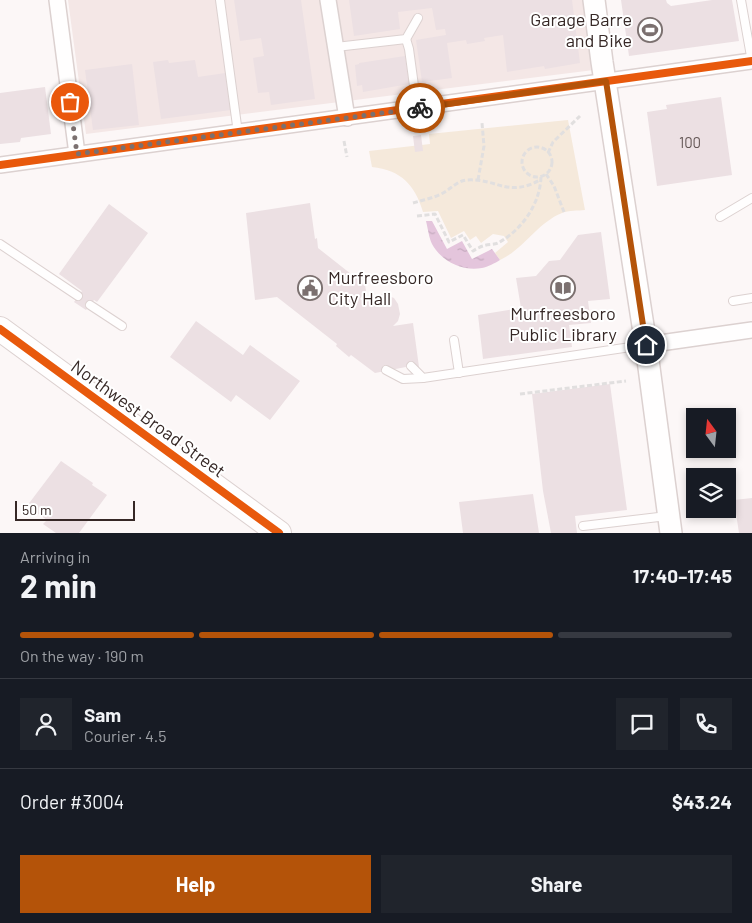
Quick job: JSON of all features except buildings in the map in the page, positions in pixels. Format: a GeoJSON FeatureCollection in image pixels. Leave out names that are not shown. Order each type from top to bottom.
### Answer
{"type":"FeatureCollection","features":[{"type":"Feature","properties":{"kind":"main road","name":"Northwest Broad Street"},"geometry":{"type":"LineString","coordinates":[[0,330],[279,533]]}},
{"type":"Feature","properties":{"kind":"street"},"geometry":{"type":"LineString","coordinates":[[57,0],[77,154]]}},
{"type":"Feature","properties":{"kind":"street"},"geometry":{"type":"LineString","coordinates":[[328,0],[347,118]]}},
{"type":"Feature","properties":{"kind":"street"},"geometry":{"type":"LineString","coordinates":[[594,0],[646,345],[670,524]]}},
{"type":"Feature","properties":{"kind":"street"},"geometry":{"type":"LineString","coordinates":[[0,165],[752,61]]}},
{"type":"Feature","properties":{"kind":"street"},"geometry":{"type":"LineString","coordinates":[[646,345],[752,330]]}},
{"type":"Feature","properties":{"kind":"lane"},"geometry":{"type":"LineString","coordinates":[[220,0],[238,133]]}},
{"type":"Feature","properties":{"kind":"lane"},"geometry":{"type":"LineString","coordinates":[[742,0],[752,66]]}},
{"type":"Feature","properties":{"kind":"lane"},"geometry":{"type":"LineString","coordinates":[[417,108],[406,39],[418,18]]}},
{"type":"Feature","properties":{"kind":"lane"},"geometry":{"type":"LineString","coordinates":[[336,47],[406,39]]}},
{"type":"Feature","properties":{"kind":"lane"},"geometry":{"type":"LineString","coordinates":[[720,217],[752,198]]}},
{"type":"Feature","properties":{"kind":"lane"},"geometry":{"type":"LineString","coordinates":[[0,244],[78,296]]}},
{"type":"Feature","properties":{"kind":"lane"},"geometry":{"type":"LineString","coordinates":[[733,301],[752,298]]}},
{"type":"Feature","properties":{"kind":"lane"},"geometry":{"type":"LineString","coordinates":[[90,305],[122,326]]}},
{"type":"Feature","properties":{"kind":"lane"},"geometry":{"type":"LineString","coordinates":[[454,340],[459,373]]}},
{"type":"Feature","properties":{"kind":"lane"},"geometry":{"type":"LineString","coordinates":[[386,370],[403,379],[423,378],[646,345]]}},
{"type":"Feature","properties":{"kind":"lane"},"geometry":{"type":"LineString","coordinates":[[411,366],[423,378]]}},
{"type":"Feature","properties":{"kind":"lane"},"geometry":{"type":"LineString","coordinates":[[583,526],[670,524]]}},
{"type":"Feature","properties":{"kind":"path"},"geometry":{"type":"LineString","coordinates":[[548,153],[560,133],[580,116]]}},
{"type":"Feature","properties":{"kind":"path"},"geometry":{"type":"LineString","coordinates":[[478,180],[484,146],[482,123]]}},
{"type":"Feature","properties":{"kind":"path"},"geometry":{"type":"LineString","coordinates":[[344,141],[347,157]]}},
{"type":"Feature","properties":{"kind":"path"},"geometry":{"type":"LineString","coordinates":[[414,204],[443,193],[459,182],[478,180],[512,188],[532,184],[541,178],[549,171],[552,162],[548,153],[540,148],[531,149],[522,160],[524,170],[541,178]]}},
{"type":"Feature","properties":{"kind":"path"},"geometry":{"type":"LineString","coordinates":[[546,174],[554,186],[564,212]]}},
{"type":"Feature","properties":{"kind":"path"},"geometry":{"type":"LineString","coordinates":[[417,216],[435,214],[449,242],[463,235],[473,251],[484,246],[496,244],[518,228],[530,213],[538,195],[541,178]]}},
{"type":"Feature","properties":{"kind":"path"},"geometry":{"type":"LineString","coordinates":[[520,394],[626,381]]}},
{"type":"Feature","properties":{"kind":"shaded area"},"geometry":{"type":"Polygon","coordinates":[[[68,0],[586,0],[594,70],[86,134],[68,0]]]}},
{"type":"Feature","properties":{"kind":"shaded area"},"geometry":{"type":"Polygon","coordinates":[[[568,120],[585,210],[565,212],[553,217],[509,255],[500,260],[495,253],[508,242],[504,236],[493,234],[481,243],[476,236],[470,240],[464,231],[451,238],[438,211],[423,212],[416,194],[405,180],[399,175],[372,167],[369,151],[430,144],[429,134],[568,120]]]}},
{"type":"Feature","properties":{"kind":"water"},"geometry":{"type":"Polygon","coordinates":[[[426,221],[432,221],[447,249],[462,241],[472,259],[492,249],[500,260],[487,267],[475,269],[453,264],[441,255],[432,244],[426,221]]]}},
{"type":"Feature","properties":{"kind":"cycle path"},"geometry":{"type":"LineString","coordinates":[[0,165],[752,61]]}},
{"type":"Feature","properties":{"kind":"cycle path"},"geometry":{"type":"LineString","coordinates":[[0,329],[279,533]]}},
{"type":"Feature","properties":{"kind":"way so far"},"geometry":{"type":"LineString","coordinates":[[70,102],[77,154],[420,108]]}},
{"type":"Feature","properties":{"kind":"place","name":"Garage Barre and Bike"},"geometry":{"type":"Point","coordinates":[650,30]}},
{"type":"Feature","properties":{"kind":"place","name":"Murfreesboro City Hall"},"geometry":{"type":"Point","coordinates":[310,288]}},
{"type":"Feature","properties":{"kind":"place","name":"Murfreesboro Public Library"},"geometry":{"type":"Point","coordinates":[563,288]}},
{"type":"Feature","properties":{"kind":"route"},"geometry":{"type":"LineString","coordinates":[[420,108],[606,81],[646,345]]}}]}
